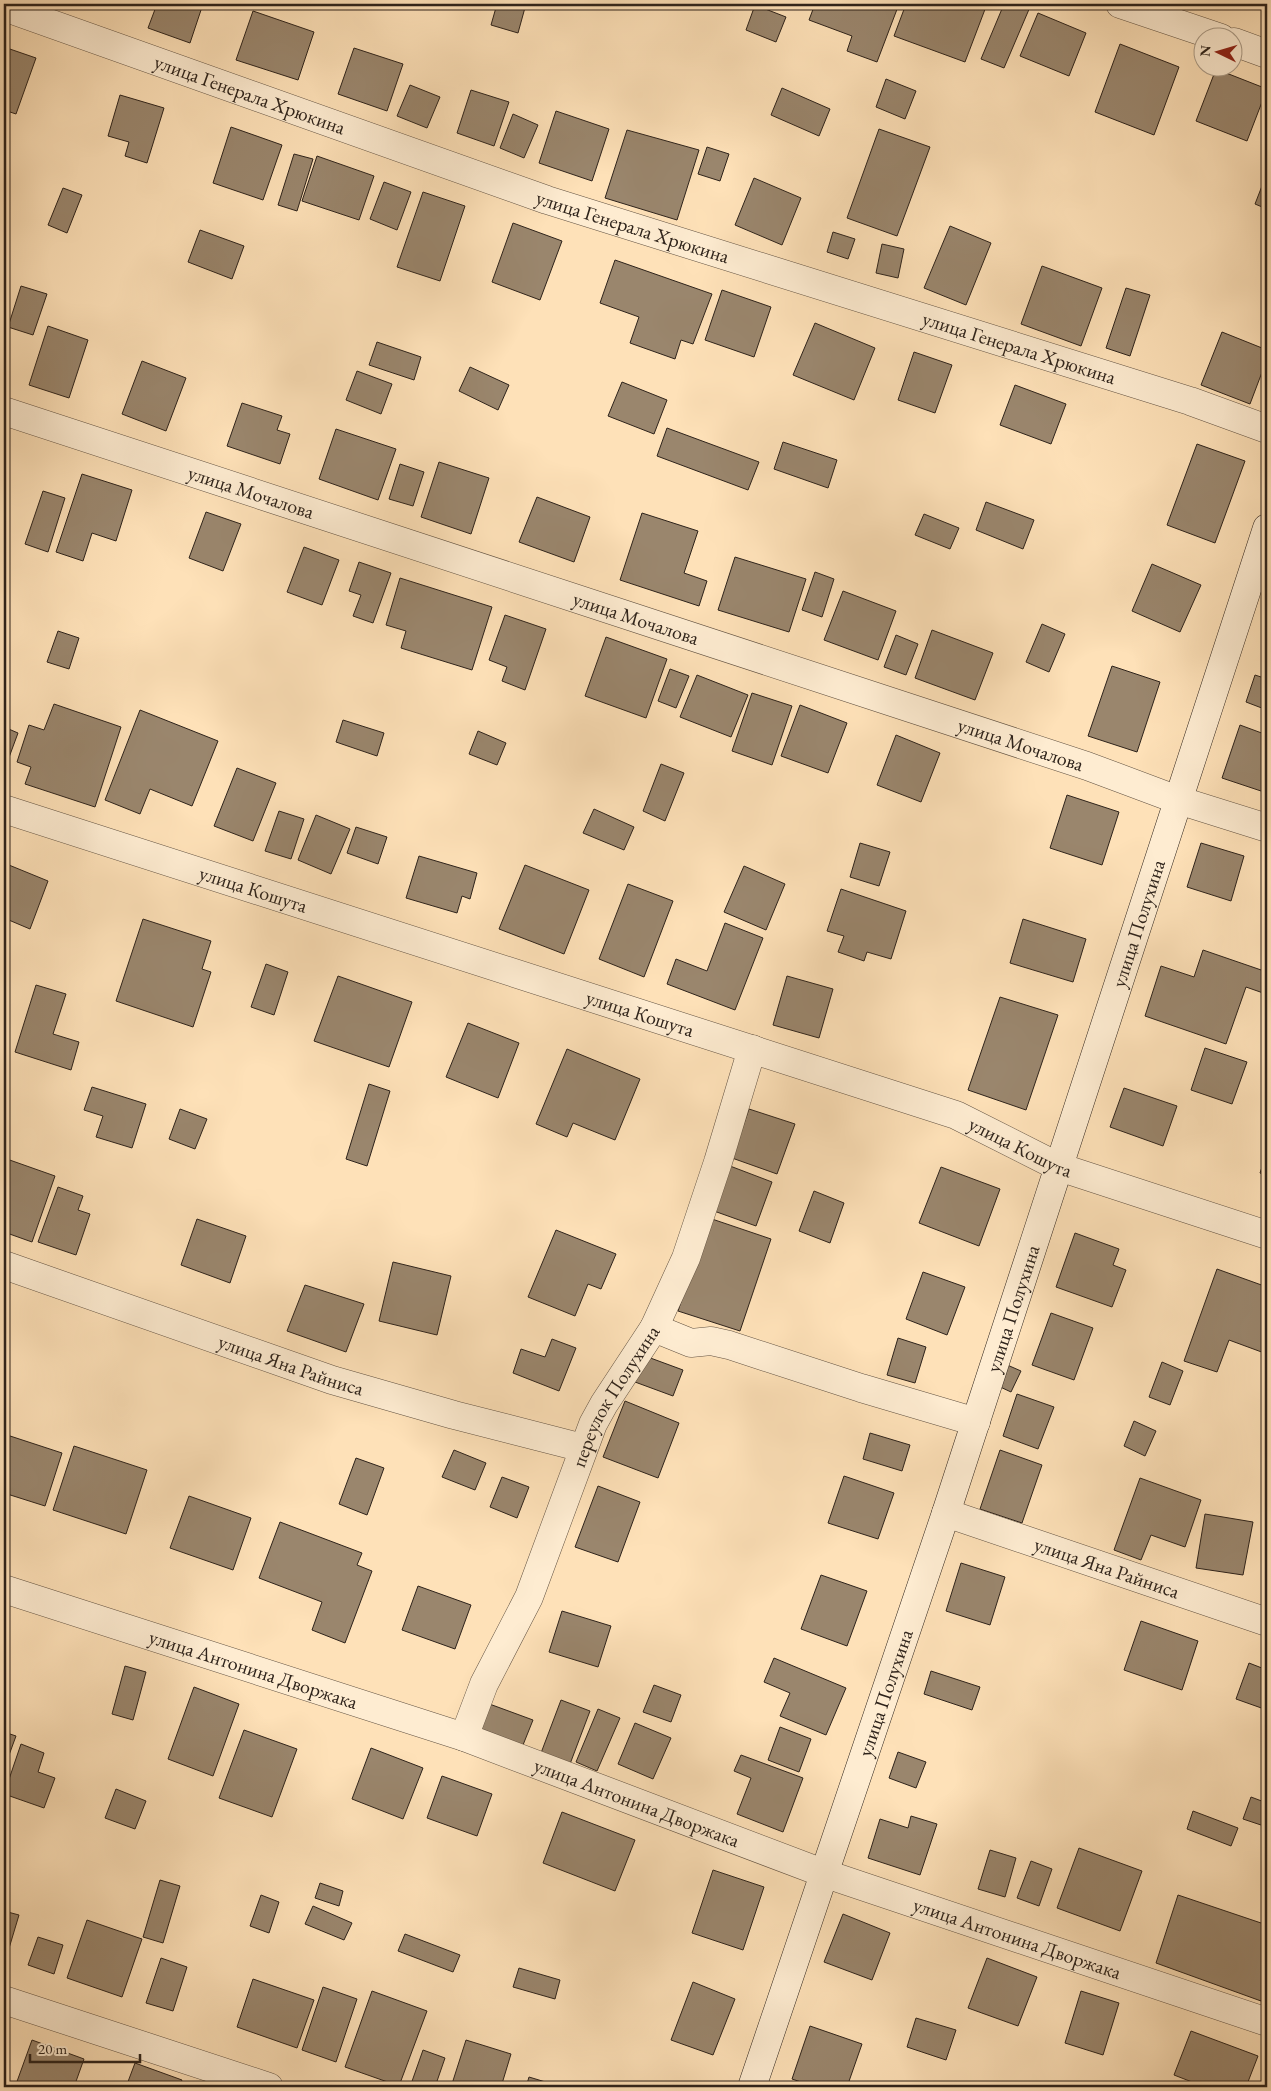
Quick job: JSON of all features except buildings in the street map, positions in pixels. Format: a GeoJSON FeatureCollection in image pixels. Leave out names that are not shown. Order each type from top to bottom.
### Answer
{"type":"FeatureCollection","features":[{"type":"Feature","properties":{"kind":"street"},"geometry":{"type":"LineString","coordinates":[[1120,4],[1194,29]]}},
{"type":"Feature","properties":{"kind":"street","name":"улица Генерала Хрюкина"},"geometry":{"type":"LineString","coordinates":[[4,6],[547,200],[1190,401],[1267,429]]}},
{"type":"Feature","properties":{"kind":"street"},"geometry":{"type":"LineString","coordinates":[[1244,46],[1267,54]]}},
{"type":"Feature","properties":{"kind":"street","name":"улица Мочалова"},"geometry":{"type":"LineString","coordinates":[[4,411],[1088,766],[1178,800],[1267,828]]}},
{"type":"Feature","properties":{"kind":"street","name":"улица Полухина"},"geometry":{"type":"LineString","coordinates":[[752,2087],[946,1513],[1267,528]]}},
{"type":"Feature","properties":{"kind":"street","name":"улица Кошута"},"geometry":{"type":"LineString","coordinates":[[4,809],[956,1115],[1059,1167],[1267,1235]]}},
{"type":"Feature","properties":{"kind":"street","name":"переулок Полухина"},"geometry":{"type":"LineString","coordinates":[[464,1737],[484,1684],[529,1597],[583,1448],[604,1404],[654,1328],[686,1258],[718,1162],[752,1049]]}},
{"type":"Feature","properties":{"kind":"street","name":"улица Яна Райниса"},"geometry":{"type":"LineString","coordinates":[[4,1265],[332,1380],[454,1416],[583,1448]]}},
{"type":"Feature","properties":{"kind":"street"},"geometry":{"type":"LineString","coordinates":[[654,1328],[691,1343],[711,1341],[729,1345],[861,1388],[976,1422]]}},
{"type":"Feature","properties":{"kind":"street","name":"улица Яна Райниса"},"geometry":{"type":"LineString","coordinates":[[946,1513],[1267,1622]]}},
{"type":"Feature","properties":{"kind":"street","name":"улица Антонина Дворжака"},"geometry":{"type":"LineString","coordinates":[[4,1589],[464,1737],[823,1873],[1267,2022]]}},
{"type":"Feature","properties":{"kind":"street"},"geometry":{"type":"LineString","coordinates":[[4,2000],[268,2087]]}}]}
